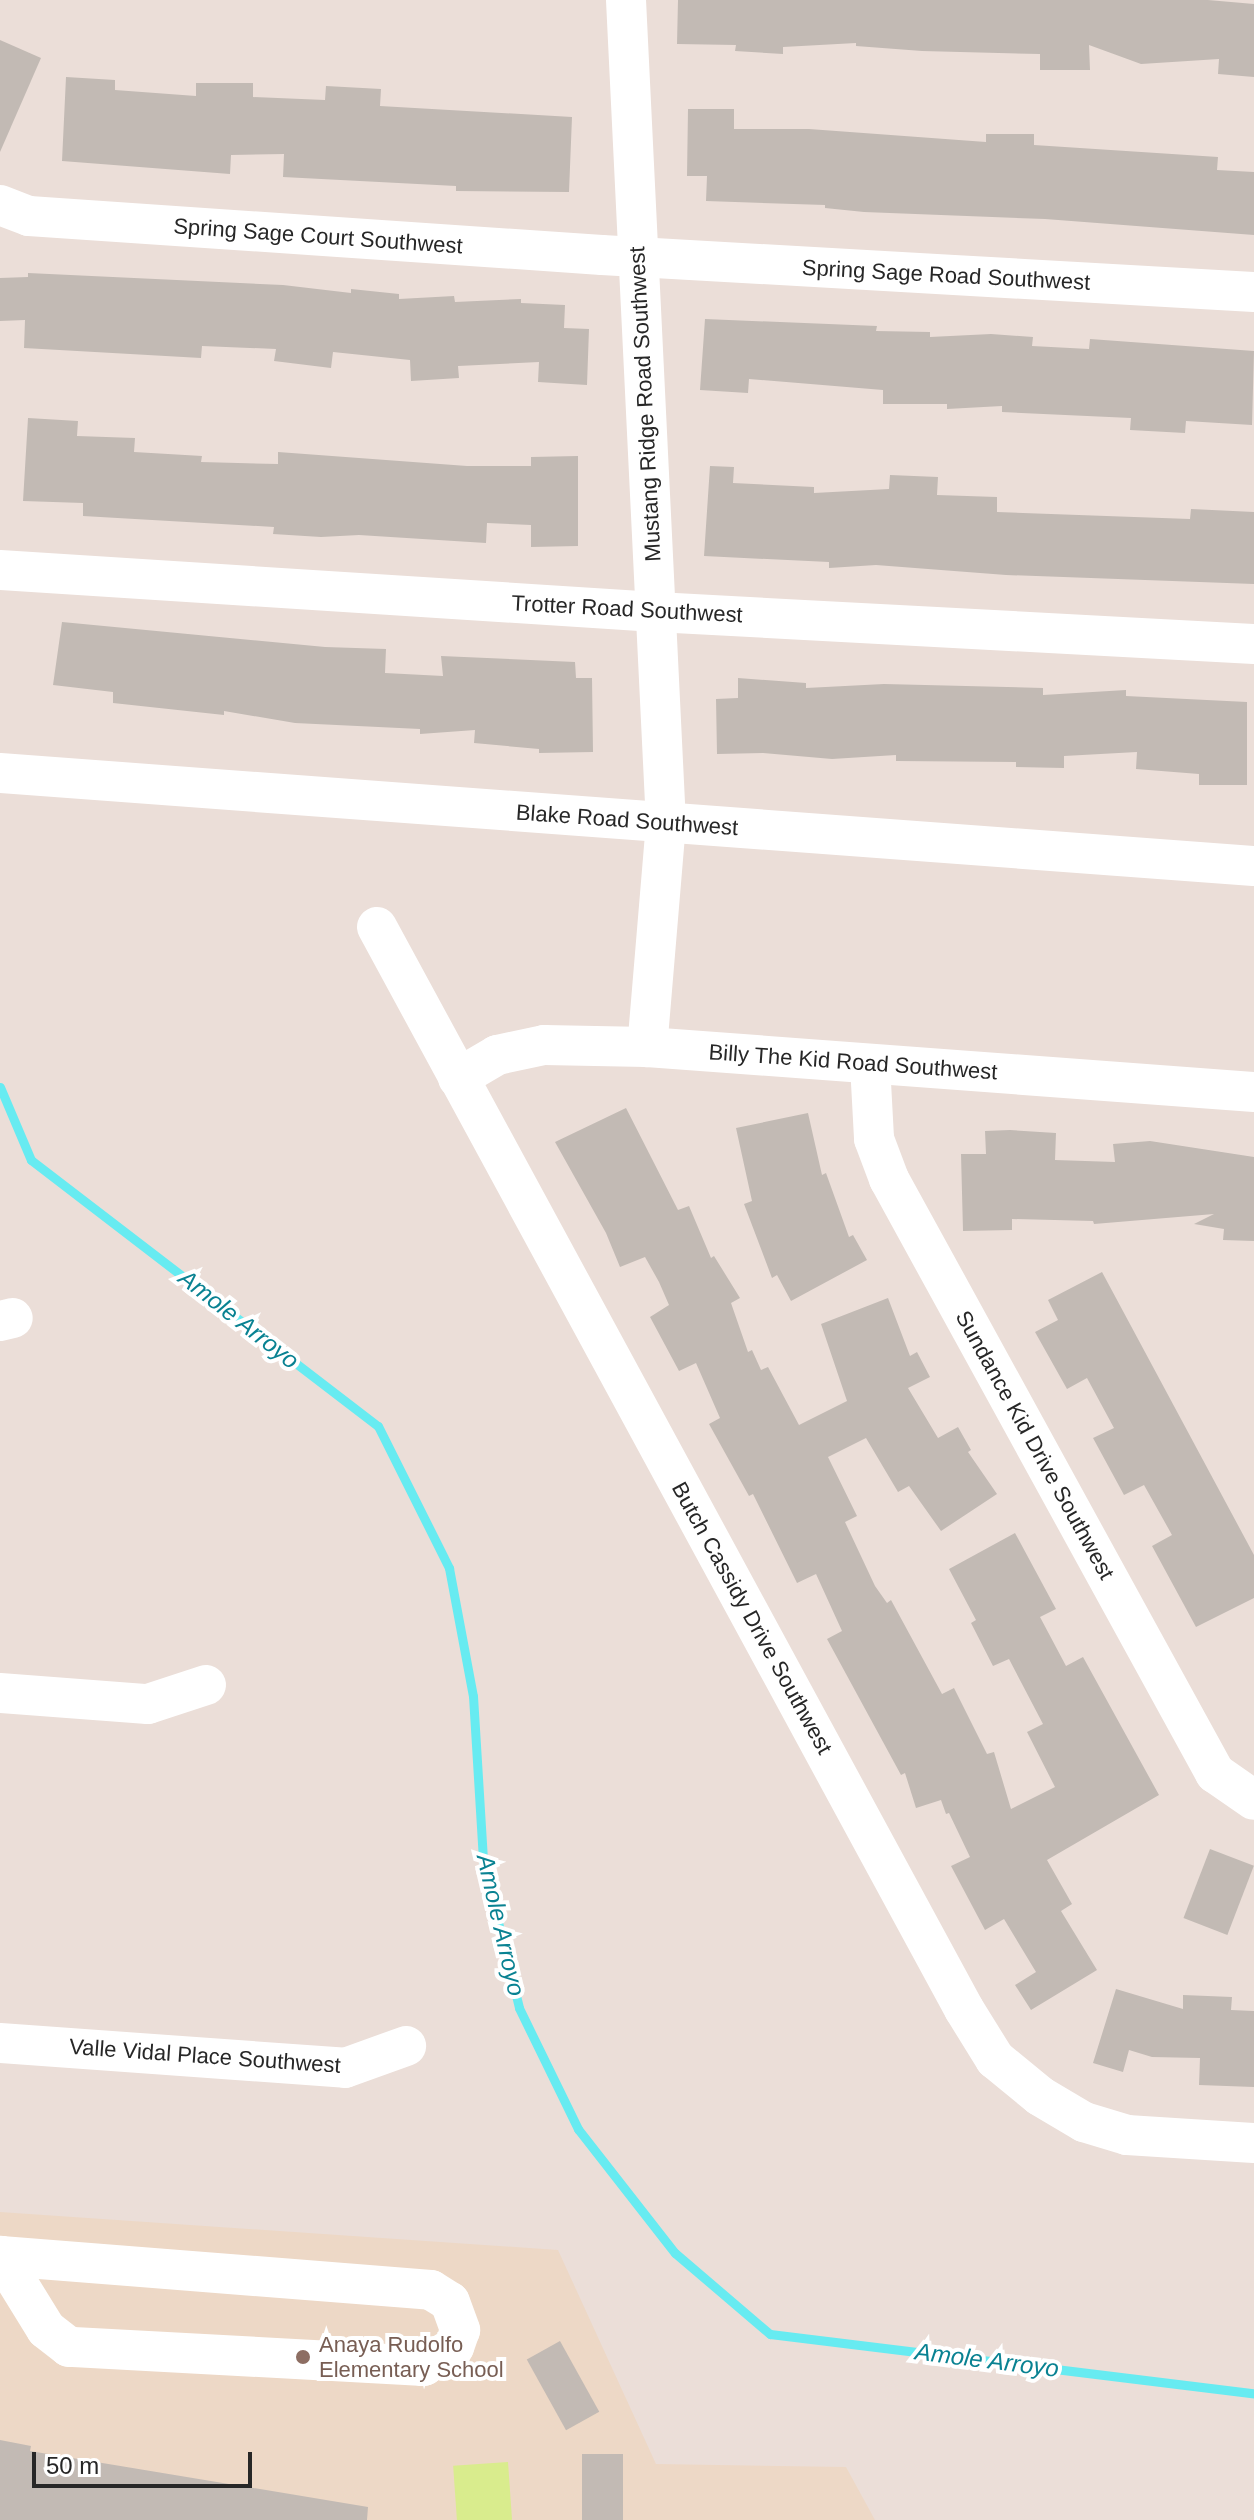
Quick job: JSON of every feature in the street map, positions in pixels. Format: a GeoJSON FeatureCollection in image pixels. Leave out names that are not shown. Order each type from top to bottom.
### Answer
{"type":"FeatureCollection","features":[{"type":"Feature","properties":{"kind":"street","name":"Mustang Ridge Road Southwest"},"geometry":{"type":"LineString","coordinates":[[626,0],[666,823],[647,1047]]}},
{"type":"Feature","properties":{"kind":"street","name":"Spring Sage Court Southwest"},"geometry":{"type":"LineString","coordinates":[[0,205],[29,216],[638,258]]}},
{"type":"Feature","properties":{"kind":"street","name":"Spring Sage Road Southwest"},"geometry":{"type":"LineString","coordinates":[[638,258],[1254,292]]}},
{"type":"Feature","properties":{"kind":"street","name":"Trotter Road Southwest"},"geometry":{"type":"LineString","coordinates":[[0,570],[656,612],[1254,644]]}},
{"type":"Feature","properties":{"kind":"street","name":"Blake Road Southwest"},"geometry":{"type":"LineString","coordinates":[[0,773],[1254,866]]}},
{"type":"Feature","properties":{"kind":"street","name":"Butch Cassidy Drive Southwest"},"geometry":{"type":"LineString","coordinates":[[377,927],[957,1996],[995,2059],[1040,2096],[1084,2122],[1127,2135],[1254,2143]]}},
{"type":"Feature","properties":{"kind":"street","name":"Billy The Kid Road Southwest"},"geometry":{"type":"LineString","coordinates":[[458,1078],[497,1055],[544,1045],[647,1047],[1254,1092]]}},
{"type":"Feature","properties":{"kind":"street","name":"Sundance Kid Drive Southwest"},"geometry":{"type":"LineString","coordinates":[[870,1064],[874,1139],[889,1179],[1215,1773],[1254,1800]]}},
{"type":"Feature","properties":{"kind":"street"},"geometry":{"type":"LineString","coordinates":[[0,1693],[148,1704],[206,1685]]}},
{"type":"Feature","properties":{"kind":"street","name":"Valle Vidal Place Southwest"},"geometry":{"type":"LineString","coordinates":[[0,2043],[345,2068],[406,2046]]}},
{"type":"Feature","properties":{"kind":"street"},"geometry":{"type":"LineString","coordinates":[[1,2256],[431,2290],[450,2302],[460,2330],[454,2347],[424,2366],[69,2347],[46,2329],[1,2256]]}},
{"type":"Feature","properties":{"kind":"shaded area","name":"Anaya Rudolfo Elementary School"},"geometry":{"type":"Polygon","coordinates":[[[0,2212],[558,2250],[656,2464],[846,2467],[875,2520],[0,2520],[0,2212]]]}},
{"type":"Feature","properties":{"kind":"green space"},"geometry":{"type":"Polygon","coordinates":[[[508,2462],[512,2520],[457,2520],[453,2466],[508,2462]]]}},
{"type":"Feature","properties":{"kind":"building"},"geometry":{"type":"Polygon","coordinates":[[[678,0],[1208,0],[1254,4],[1254,77],[1218,74],[1219,59],[1141,64],[1089,45],[1090,70],[1040,70],[1040,54],[922,51],[856,46],[856,43],[783,47],[783,54],[735,51],[736,45],[677,44],[678,0]]]}},
{"type":"Feature","properties":{"kind":"building"},"geometry":{"type":"Polygon","coordinates":[[[0,40],[41,58],[0,152],[0,40]]]}},
{"type":"Feature","properties":{"kind":"building"},"geometry":{"type":"Polygon","coordinates":[[[66,77],[115,80],[115,90],[196,96],[196,83],[253,83],[253,97],[325,100],[326,86],[381,89],[380,106],[572,117],[569,192],[456,191],[456,186],[283,177],[284,154],[231,155],[230,174],[62,161],[66,77]]]}},
{"type":"Feature","properties":{"kind":"building"},"geometry":{"type":"Polygon","coordinates":[[[688,109],[734,109],[734,129],[809,129],[986,142],[986,134],[1034,134],[1034,145],[1218,157],[1217,170],[1254,172],[1254,235],[1045,219],[864,212],[825,208],[825,205],[706,201],[707,176],[687,176],[688,109]]]}},
{"type":"Feature","properties":{"kind":"building"},"geometry":{"type":"Polygon","coordinates":[[[28,273],[283,285],[351,293],[351,289],[399,294],[399,299],[454,296],[455,302],[521,299],[521,303],[565,305],[564,328],[589,329],[587,385],[538,382],[539,362],[458,366],[459,378],[411,381],[410,360],[333,352],[331,368],[274,361],[276,349],[202,346],[201,358],[24,348],[25,320],[0,321],[0,278],[28,277],[28,273]]]}},
{"type":"Feature","properties":{"kind":"building"},"geometry":{"type":"Polygon","coordinates":[[[705,319],[877,326],[876,331],[930,332],[930,337],[991,334],[1033,337],[1032,346],[1089,349],[1090,339],[1254,351],[1252,425],[1186,421],[1185,433],[1130,430],[1131,418],[1002,412],[1002,406],[947,409],[947,404],[883,404],[883,390],[749,379],[748,393],[700,390],[705,319]]]}},
{"type":"Feature","properties":{"kind":"building"},"geometry":{"type":"Polygon","coordinates":[[[28,418],[78,421],[77,436],[135,438],[134,452],[202,456],[201,462],[278,464],[278,452],[467,466],[531,466],[531,457],[578,456],[578,546],[531,547],[531,525],[487,523],[486,543],[359,535],[321,537],[273,534],[274,527],[83,516],[83,503],[23,501],[28,418]]]}},
{"type":"Feature","properties":{"kind":"building"},"geometry":{"type":"Polygon","coordinates":[[[710,466],[734,467],[733,483],[814,487],[814,493],[889,489],[890,475],[938,477],[937,495],[997,497],[997,512],[1190,519],[1191,509],[1254,512],[1254,584],[1006,575],[876,565],[829,568],[829,562],[704,556],[710,466]]]}},
{"type":"Feature","properties":{"kind":"building"},"geometry":{"type":"Polygon","coordinates":[[[62,622],[325,647],[386,649],[385,673],[443,676],[441,656],[575,662],[576,678],[592,678],[593,752],[539,753],[539,749],[474,743],[475,730],[420,734],[420,729],[295,723],[224,711],[224,715],[113,703],[113,692],[53,685],[62,622]]]}},
{"type":"Feature","properties":{"kind":"building"},"geometry":{"type":"Polygon","coordinates":[[[738,678],[806,683],[806,688],[884,684],[1043,688],[1043,695],[1126,690],[1126,696],[1247,702],[1247,785],[1199,785],[1199,774],[1136,769],[1137,752],[1064,756],[1064,768],[1016,767],[1016,762],[896,761],[896,755],[832,759],[763,753],[717,754],[716,699],[738,698],[738,678]]]}},
{"type":"Feature","properties":{"kind":"building"},"geometry":{"type":"Polygon","coordinates":[[[626,1108],[678,1210],[689,1206],[711,1258],[714,1256],[740,1298],[731,1303],[748,1352],[752,1350],[761,1370],[768,1367],[799,1425],[847,1401],[821,1324],[888,1298],[910,1356],[917,1352],[930,1377],[908,1388],[938,1438],[958,1427],[971,1450],[968,1452],[997,1494],[941,1531],[909,1486],[898,1492],[866,1438],[828,1457],[857,1516],[845,1522],[875,1586],[887,1603],[891,1600],[942,1694],[954,1688],[987,1754],[994,1752],[1011,1809],[1055,1787],[1027,1732],[1043,1724],[1009,1659],[993,1666],[971,1623],[976,1620],[949,1569],[1015,1533],[1056,1609],[1040,1617],[1066,1666],[1083,1657],[1159,1795],[1047,1860],[1072,1904],[1061,1911],[1097,1970],[1031,2010],[1015,1985],[1036,1972],[1004,1919],[985,1930],[951,1866],[970,1857],[949,1813],[946,1814],[941,1800],[916,1808],[905,1773],[901,1775],[827,1639],[842,1631],[816,1574],[797,1583],[753,1494],[749,1496],[709,1424],[720,1418],[696,1363],[679,1371],[650,1317],[669,1305],[659,1282],[645,1257],[620,1267],[606,1233],[555,1142],[626,1108]]]}},
{"type":"Feature","properties":{"kind":"building"},"geometry":{"type":"Polygon","coordinates":[[[808,1113],[822,1175],[826,1173],[849,1237],[853,1235],[867,1260],[791,1301],[777,1275],[772,1278],[744,1204],[752,1201],[736,1128],[808,1113]]]}},
{"type":"Feature","properties":{"kind":"building"},"geometry":{"type":"Polygon","coordinates":[[[985,1131],[1056,1133],[1055,1160],[1115,1162],[1113,1144],[1150,1141],[1254,1157],[1254,1241],[1223,1240],[1224,1229],[1194,1224],[1214,1214],[1094,1224],[1093,1221],[1012,1219],[1012,1230],[963,1231],[961,1154],[986,1154],[985,1131]]]}},
{"type":"Feature","properties":{"kind":"building"},"geometry":{"type":"Polygon","coordinates":[[[1102,1272],[1254,1555],[1254,1598],[1196,1627],[1152,1546],[1172,1535],[1144,1485],[1124,1495],[1093,1438],[1114,1428],[1087,1378],[1067,1389],[1035,1332],[1058,1320],[1048,1300],[1102,1272]]]}},
{"type":"Feature","properties":{"kind":"building"},"geometry":{"type":"Polygon","coordinates":[[[1210,1849],[1254,1866],[1227,1935],[1183,1918],[1210,1849]]]}},
{"type":"Feature","properties":{"kind":"building"},"geometry":{"type":"Polygon","coordinates":[[[1116,1989],[1183,2009],[1183,1995],[1232,1997],[1231,2010],[1254,2011],[1254,2087],[1199,2085],[1200,2058],[1152,2057],[1129,2050],[1123,2072],[1093,2063],[1116,1989]]]}},
{"type":"Feature","properties":{"kind":"building"},"geometry":{"type":"Polygon","coordinates":[[[560,2341],[599,2412],[566,2430],[527,2359],[560,2341]]]}},
{"type":"Feature","properties":{"kind":"building"},"geometry":{"type":"Polygon","coordinates":[[[0,2440],[31,2446],[30,2451],[368,2507],[367,2520],[0,2520],[0,2440]]]}},
{"type":"Feature","properties":{"kind":"building"},"geometry":{"type":"Polygon","coordinates":[[[582,2454],[623,2454],[623,2520],[582,2520],[582,2454]]]}},
{"type":"Feature","properties":{"kind":"waterway","name":"Amole Arroyo"},"geometry":{"type":"LineString","coordinates":[[0,1087],[31,1160],[378,1426],[449,1568],[473,1696],[483,1861],[519,2008],[578,2129],[675,2253],[770,2334],[1254,2393]]}},
{"type":"Feature","properties":{"kind":"place","name":"Anaya Rudolfo Elementary School"},"geometry":{"type":"Point","coordinates":[303,2357]}}]}
